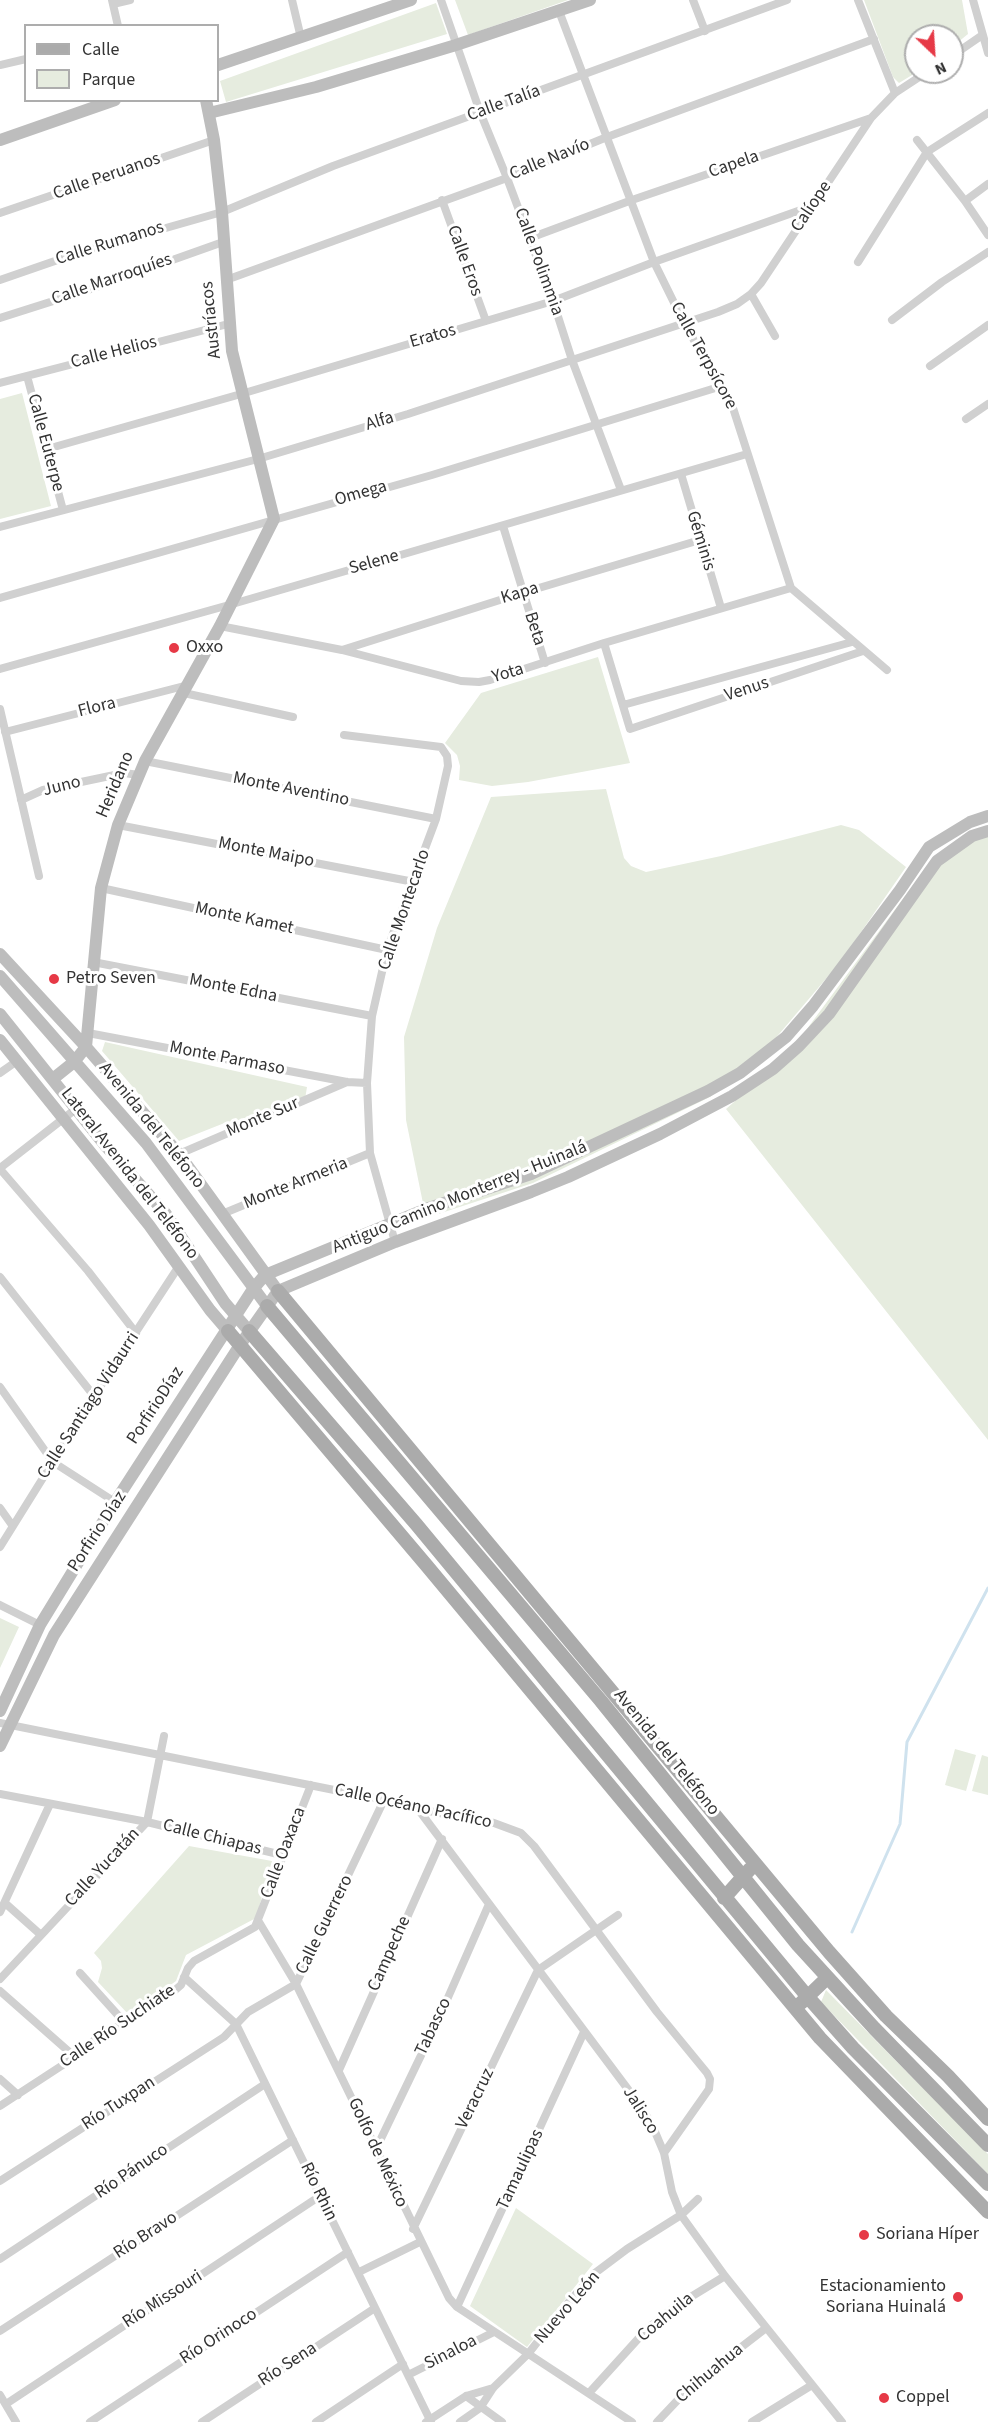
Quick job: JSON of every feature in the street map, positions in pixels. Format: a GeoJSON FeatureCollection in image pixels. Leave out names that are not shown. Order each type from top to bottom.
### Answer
{"type":"FeatureCollection","features":[{"type":"Feature","properties":{"kind":"main road"},"geometry":{"type":"LineString","coordinates":[[278,1291],[606,1687],[843,1968],[988,2119]]}},
{"type":"Feature","properties":{"kind":"main road","name":"Avenida del Teléfono"},"geometry":{"type":"LineString","coordinates":[[267,1306],[601,1701],[827,1978],[988,2145]]}},
{"type":"Feature","properties":{"kind":"main road"},"geometry":{"type":"LineString","coordinates":[[228,1331],[427,1566],[775,1985],[856,2077],[988,2212]]}},
{"type":"Feature","properties":{"kind":"main road"},"geometry":{"type":"LineString","coordinates":[[249,1331],[441,1554],[807,1996],[988,2184]]}},
{"type":"Feature","properties":{"kind":"main road"},"geometry":{"type":"LineString","coordinates":[[411,1477],[426,1467]]}},
{"type":"Feature","properties":{"kind":"main road"},"geometry":{"type":"LineString","coordinates":[[427,1566],[441,1554]]}},
{"type":"Feature","properties":{"kind":"main road"},"geometry":{"type":"LineString","coordinates":[[724,1898],[755,1863]]}},
{"type":"Feature","properties":{"kind":"main road"},"geometry":{"type":"LineString","coordinates":[[775,1985],[790,1974]]}},
{"type":"Feature","properties":{"kind":"main road"},"geometry":{"type":"LineString","coordinates":[[795,2008],[827,1978]]}},
{"type":"Feature","properties":{"kind":"main road"},"geometry":{"type":"LineString","coordinates":[[913,2135],[925,2121]]}},
{"type":"Feature","properties":{"kind":"street"},"geometry":{"type":"LineString","coordinates":[[118,24],[112,2],[130,0]]}},
{"type":"Feature","properties":{"kind":"street"},"geometry":{"type":"LineString","coordinates":[[291,0],[301,38]]}},
{"type":"Feature","properties":{"kind":"street"},"geometry":{"type":"LineString","coordinates":[[219,65],[411,0]]}},
{"type":"Feature","properties":{"kind":"street","name":"Calle Polimmia"},"geometry":{"type":"LineString","coordinates":[[441,0],[480,112],[530,238],[572,360],[621,490]]}},
{"type":"Feature","properties":{"kind":"street","name":"Austríacos"},"geometry":{"type":"LineString","coordinates":[[274,519],[241,394],[228,324],[222,212],[208,107],[316,87],[456,45],[590,0]]}},
{"type":"Feature","properties":{"kind":"street"},"geometry":{"type":"LineString","coordinates":[[693,0],[705,31]]}},
{"type":"Feature","properties":{"kind":"street","name":"Calle Talía"},"geometry":{"type":"LineString","coordinates":[[222,212],[333,166],[787,0]]}},
{"type":"Feature","properties":{"kind":"street"},"geometry":{"type":"LineString","coordinates":[[858,0],[896,93]]}},
{"type":"Feature","properties":{"kind":"street"},"geometry":{"type":"LineString","coordinates":[[972,0],[981,36],[988,52]]}},
{"type":"Feature","properties":{"kind":"street","name":"Calle Terpsícore"},"geometry":{"type":"LineString","coordinates":[[560,11],[654,262],[684,323],[722,386],[740,426],[791,588]]}},
{"type":"Feature","properties":{"kind":"street"},"geometry":{"type":"LineString","coordinates":[[964,48],[981,36]]}},
{"type":"Feature","properties":{"kind":"street","name":"Calle Navío"},"geometry":{"type":"LineString","coordinates":[[226,279],[507,178],[608,137],[874,39]]}},
{"type":"Feature","properties":{"kind":"street"},"geometry":{"type":"LineString","coordinates":[[0,65],[24,59]]}},
{"type":"Feature","properties":{"kind":"street","name":"Capela"},"geometry":{"type":"LineString","coordinates":[[530,238],[632,200],[871,118],[896,93],[909,84]]}},
{"type":"Feature","properties":{"kind":"street"},"geometry":{"type":"LineString","coordinates":[[0,140],[109,102]]}},
{"type":"Feature","properties":{"kind":"street"},"geometry":{"type":"LineString","coordinates":[[858,262],[927,152],[988,112]]}},
{"type":"Feature","properties":{"kind":"street","name":"Calíope"},"geometry":{"type":"LineString","coordinates":[[752,294],[871,118]]}},
{"type":"Feature","properties":{"kind":"street","name":"Calle Peruanos"},"geometry":{"type":"LineString","coordinates":[[0,213],[214,140]]}},
{"type":"Feature","properties":{"kind":"street"},"geometry":{"type":"LineString","coordinates":[[917,140],[965,201],[988,235]]}},
{"type":"Feature","properties":{"kind":"street"},"geometry":{"type":"LineString","coordinates":[[965,201],[988,184]]}},
{"type":"Feature","properties":{"kind":"street","name":"Calle Eros"},"geometry":{"type":"LineString","coordinates":[[442,200],[486,321]]}},
{"type":"Feature","properties":{"kind":"street","name":"Eratos"},"geometry":{"type":"LineString","coordinates":[[47,448],[241,394],[553,301],[654,262],[813,206]]}},
{"type":"Feature","properties":{"kind":"street","name":"Calle Rumanos"},"geometry":{"type":"LineString","coordinates":[[0,280],[78,253],[222,212]]}},
{"type":"Feature","properties":{"kind":"street","name":"Calle Marroquíes"},"geometry":{"type":"LineString","coordinates":[[0,318],[224,242]]}},
{"type":"Feature","properties":{"kind":"street"},"geometry":{"type":"LineString","coordinates":[[892,320],[942,282],[988,252]]}},
{"type":"Feature","properties":{"kind":"street"},"geometry":{"type":"LineString","coordinates":[[752,294],[775,336]]}},
{"type":"Feature","properties":{"kind":"street","name":"Alfa"},"geometry":{"type":"LineString","coordinates":[[0,527],[258,459],[408,414],[718,312],[737,304],[752,294]]}},
{"type":"Feature","properties":{"kind":"street","name":"Calle Helios"},"geometry":{"type":"LineString","coordinates":[[0,384],[228,324]]}},
{"type":"Feature","properties":{"kind":"street"},"geometry":{"type":"LineString","coordinates":[[930,366],[988,325]]}},
{"type":"Feature","properties":{"kind":"street","name":"Calle Euterpe"},"geometry":{"type":"LineString","coordinates":[[27,376],[63,510]]}},
{"type":"Feature","properties":{"kind":"street","name":"Omega"},"geometry":{"type":"LineString","coordinates":[[0,598],[432,475],[722,386]]}},
{"type":"Feature","properties":{"kind":"street"},"geometry":{"type":"LineString","coordinates":[[966,419],[988,404]]}},
{"type":"Feature","properties":{"kind":"street","name":"Selene"},"geometry":{"type":"LineString","coordinates":[[0,669],[229,605],[747,454]]}},
{"type":"Feature","properties":{"kind":"street","name":"Géminis"},"geometry":{"type":"LineString","coordinates":[[681,474],[721,608]]}},
{"type":"Feature","properties":{"kind":"street","name":"Heridano"},"geometry":{"type":"LineString","coordinates":[[86,1047],[101,888],[118,825],[145,761],[220,626],[274,519]]}},
{"type":"Feature","properties":{"kind":"street","name":"Beta"},"geometry":{"type":"LineString","coordinates":[[503,526],[545,663]]}},
{"type":"Feature","properties":{"kind":"street","name":"Kapa"},"geometry":{"type":"LineString","coordinates":[[342,650],[700,540]]}},
{"type":"Feature","properties":{"kind":"street"},"geometry":{"type":"LineString","coordinates":[[791,588],[887,670]]}},
{"type":"Feature","properties":{"kind":"street","name":"Yota"},"geometry":{"type":"LineString","coordinates":[[220,626],[342,650],[461,681],[490,680],[604,643],[791,588]]}},
{"type":"Feature","properties":{"kind":"street","name":"Venus"},"geometry":{"type":"LineString","coordinates":[[852,642],[623,705],[630,729],[863,651]]}},
{"type":"Feature","properties":{"kind":"street"},"geometry":{"type":"LineString","coordinates":[[604,643],[623,705]]}},
{"type":"Feature","properties":{"kind":"street"},"geometry":{"type":"LineString","coordinates":[[186,689],[293,717]]}},
{"type":"Feature","properties":{"kind":"street","name":"Flora"},"geometry":{"type":"LineString","coordinates":[[5,732],[186,689]]}},
{"type":"Feature","properties":{"kind":"street"},"geometry":{"type":"LineString","coordinates":[[0,709],[39,876]]}},
{"type":"Feature","properties":{"kind":"street","name":"Calle Montecarlo"},"geometry":{"type":"LineString","coordinates":[[344,735],[441,747],[447,756],[448,766],[436,819],[387,950],[372,1016],[367,1083],[370,1153],[395,1242]]}},
{"type":"Feature","properties":{"kind":"street","name":"Monte Aventino"},"geometry":{"type":"LineString","coordinates":[[145,761],[436,819]]}},
{"type":"Feature","properties":{"kind":"street","name":"Juno"},"geometry":{"type":"LineString","coordinates":[[21,800],[43,790],[124,773],[139,775]]}},
{"type":"Feature","properties":{"kind":"street","name":"Antiguo Camino Monterrey - Huinalá"},"geometry":{"type":"LineString","coordinates":[[265,1275],[389,1223],[531,1174],[708,1091],[747,1068],[786,1037],[813,1006],[900,890],[929,846],[970,822],[988,816]]}},
{"type":"Feature","properties":{"kind":"street","name":"Monte Maipo"},"geometry":{"type":"LineString","coordinates":[[118,825],[414,882]]}},
{"type":"Feature","properties":{"kind":"street","name":"Antiguo Camino Monterrey - Huinalá"},"geometry":{"type":"LineString","coordinates":[[278,1291],[395,1242],[568,1177],[700,1114],[773,1069],[799,1046],[829,1014],[937,861],[972,836],[988,831]]}},
{"type":"Feature","properties":{"kind":"street","name":"Monte Kamet"},"geometry":{"type":"LineString","coordinates":[[101,888],[387,950]]}},
{"type":"Feature","properties":{"kind":"street"},"geometry":{"type":"LineString","coordinates":[[0,954],[86,1047],[179,1154],[278,1291],[240,1345]]}},
{"type":"Feature","properties":{"kind":"street","name":"Monte Edna"},"geometry":{"type":"LineString","coordinates":[[93,962],[372,1016]]}},
{"type":"Feature","properties":{"kind":"street","name":"Avenida del Teléfono"},"geometry":{"type":"LineString","coordinates":[[0,976],[157,1157],[267,1306]]}},
{"type":"Feature","properties":{"kind":"street"},"geometry":{"type":"LineString","coordinates":[[0,1014],[54,1078],[104,1144],[166,1214],[212,1283],[249,1331]]}},
{"type":"Feature","properties":{"kind":"street","name":"Monte Parmaso"},"geometry":{"type":"LineString","coordinates":[[88,1033],[347,1082],[367,1083]]}},
{"type":"Feature","properties":{"kind":"street","name":"Lateral Avenida del Teléfono"},"geometry":{"type":"LineString","coordinates":[[0,1040],[62,1120],[149,1225],[210,1310],[228,1331]]}},
{"type":"Feature","properties":{"kind":"street"},"geometry":{"type":"LineString","coordinates":[[54,1078],[74,1062],[86,1047]]}},
{"type":"Feature","properties":{"kind":"street"},"geometry":{"type":"LineString","coordinates":[[0,1073],[16,1061]]}},
{"type":"Feature","properties":{"kind":"street","name":"Monte Sur"},"geometry":{"type":"LineString","coordinates":[[179,1154],[347,1082]]}},
{"type":"Feature","properties":{"kind":"street"},"geometry":{"type":"LineString","coordinates":[[77,1108],[0,1168],[88,1271],[136,1333]]}},
{"type":"Feature","properties":{"kind":"street","name":"Monte Armeria"},"geometry":{"type":"LineString","coordinates":[[222,1214],[370,1153]]}},
{"type":"Feature","properties":{"kind":"street","name":"Calle Santiago Vidaurri"},"geometry":{"type":"LineString","coordinates":[[0,1547],[94,1396],[179,1266]]}},
{"type":"Feature","properties":{"kind":"street","name":"PorfirioDíaz"},"geometry":{"type":"LineString","coordinates":[[0,1711],[40,1625],[115,1502],[228,1331],[253,1289],[265,1275]]}},
{"type":"Feature","properties":{"kind":"street"},"geometry":{"type":"LineString","coordinates":[[0,1277],[94,1396]]}},
{"type":"Feature","properties":{"kind":"street","name":"Porfirio Díaz"},"geometry":{"type":"LineString","coordinates":[[0,1746],[5,1724],[54,1635],[240,1345]]}},
{"type":"Feature","properties":{"kind":"street"},"geometry":{"type":"LineString","coordinates":[[0,1387],[52,1462],[115,1502]]}},
{"type":"Feature","properties":{"kind":"street"},"geometry":{"type":"LineString","coordinates":[[0,1508],[12,1526]]}},
{"type":"Feature","properties":{"kind":"street"},"geometry":{"type":"LineString","coordinates":[[0,1605],[40,1625]]}},
{"type":"Feature","properties":{"kind":"street","name":"Calle Océano Pacífico"},"geometry":{"type":"LineString","coordinates":[[5,1724],[494,1823],[521,1833],[534,1846],[710,2079],[709,2089],[664,2153]]}},
{"type":"Feature","properties":{"kind":"street","name":"Calle Yucatán"},"geometry":{"type":"LineString","coordinates":[[0,1979],[147,1822],[158,1756],[164,1736]]}},
{"type":"Feature","properties":{"kind":"street","name":"Calle Oaxaca"},"geometry":{"type":"LineString","coordinates":[[259,1922],[282,1854],[311,1785]]}},
{"type":"Feature","properties":{"kind":"street","name":"Calle Chiapas"},"geometry":{"type":"LineString","coordinates":[[0,1794],[147,1822],[282,1854]]}},
{"type":"Feature","properties":{"kind":"street","name":"Calle Guerrero"},"geometry":{"type":"LineString","coordinates":[[236,2024],[248,2012],[296,1984],[384,1800]]}},
{"type":"Feature","properties":{"kind":"street"},"geometry":{"type":"LineString","coordinates":[[0,1912],[50,1804]]}},
{"type":"Feature","properties":{"kind":"street","name":"Jalisco"},"geometry":{"type":"LineString","coordinates":[[418,1809],[642,2108],[664,2153],[672,2192],[681,2215],[725,2276],[842,2422]]}},
{"type":"Feature","properties":{"kind":"street","name":"Campeche"},"geometry":{"type":"LineString","coordinates":[[339,2070],[442,1839]]}},
{"type":"Feature","properties":{"kind":"street"},"geometry":{"type":"LineString","coordinates":[[5,1903],[41,1935]]}},
{"type":"Feature","properties":{"kind":"street","name":"Tabasco"},"geometry":{"type":"LineString","coordinates":[[376,2149],[439,2018],[489,1904]]}},
{"type":"Feature","properties":{"kind":"street"},"geometry":{"type":"LineString","coordinates":[[538,1970],[618,1915]]}},
{"type":"Feature","properties":{"kind":"street","name":"Golfo de México"},"geometry":{"type":"LineString","coordinates":[[259,1922],[296,1984],[413,2229],[442,2286],[457,2307],[632,2422]]}},
{"type":"Feature","properties":{"kind":"street","name":"Calle Río Suchiate"},"geometry":{"type":"LineString","coordinates":[[0,2106],[75,2056],[99,2036],[125,2023],[174,1991],[194,1961],[249,1931],[259,1922]]}},
{"type":"Feature","properties":{"kind":"street","name":"Veracruz"},"geometry":{"type":"LineString","coordinates":[[413,2229],[538,1970]]}},
{"type":"Feature","properties":{"kind":"street"},"geometry":{"type":"LineString","coordinates":[[80,1973],[125,2023]]}},
{"type":"Feature","properties":{"kind":"street","name":"Río Rhin"},"geometry":{"type":"LineString","coordinates":[[184,1977],[236,2024],[429,2421]]}},
{"type":"Feature","properties":{"kind":"street"},"geometry":{"type":"LineString","coordinates":[[0,1991],[75,2056]]}},
{"type":"Feature","properties":{"kind":"street","name":"Río Tuxpan"},"geometry":{"type":"LineString","coordinates":[[0,2181],[224,2037],[236,2024]]}},
{"type":"Feature","properties":{"kind":"street","name":"Tamaulipas"},"geometry":{"type":"LineString","coordinates":[[457,2307],[584,2032]]}},
{"type":"Feature","properties":{"kind":"street"},"geometry":{"type":"LineString","coordinates":[[0,2079],[18,2094]]}},
{"type":"Feature","properties":{"kind":"street","name":"Río Pánuco"},"geometry":{"type":"LineString","coordinates":[[0,2259],[264,2084]]}},
{"type":"Feature","properties":{"kind":"street","name":"Río Bravo"},"geometry":{"type":"LineString","coordinates":[[0,2331],[293,2140]]}},
{"type":"Feature","properties":{"kind":"street","name":"Río Missouri"},"geometry":{"type":"LineString","coordinates":[[6,2404],[320,2196]]}},
{"type":"Feature","properties":{"kind":"street","name":"Nuevo León"},"geometry":{"type":"LineString","coordinates":[[460,2422],[480,2408],[493,2388],[528,2354],[567,2304],[596,2273],[627,2249],[681,2215],[698,2199]]}},
{"type":"Feature","properties":{"kind":"street"},"geometry":{"type":"LineString","coordinates":[[358,2272],[420,2242]]}},
{"type":"Feature","properties":{"kind":"street","name":"Río Orinoco"},"geometry":{"type":"LineString","coordinates":[[90,2422],[348,2252]]}},
{"type":"Feature","properties":{"kind":"street","name":"Coahuila"},"geometry":{"type":"LineString","coordinates":[[589,2393],[647,2329],[676,2306],[725,2276]]}},
{"type":"Feature","properties":{"kind":"street","name":"Río Sena"},"geometry":{"type":"LineString","coordinates":[[202,2422],[375,2308]]}},
{"type":"Feature","properties":{"kind":"street","name":"Chihuahua"},"geometry":{"type":"LineString","coordinates":[[657,2422],[691,2385],[766,2328]]}},
{"type":"Feature","properties":{"kind":"street","name":"Sinaloa"},"geometry":{"type":"LineString","coordinates":[[408,2375],[494,2332]]}},
{"type":"Feature","properties":{"kind":"street"},"geometry":{"type":"LineString","coordinates":[[316,2422],[403,2364]]}},
{"type":"Feature","properties":{"kind":"street"},"geometry":{"type":"LineString","coordinates":[[752,2422],[812,2385]]}},
{"type":"Feature","properties":{"kind":"street","name":"Nuevo León"},"geometry":{"type":"LineString","coordinates":[[429,2421],[466,2396],[493,2388]]}},
{"type":"Feature","properties":{"kind":"street"},"geometry":{"type":"LineString","coordinates":[[0,2395],[16,2422]]}},
{"type":"Feature","properties":{"kind":"street"},"geometry":{"type":"LineString","coordinates":[[466,2396],[502,2422]]}},
{"type":"Feature","properties":{"kind":"green space"},"geometry":{"type":"Polygon","coordinates":[[[455,0],[568,0],[468,35],[455,0]]]}},
{"type":"Feature","properties":{"kind":"green space"},"geometry":{"type":"Polygon","coordinates":[[[864,0],[962,0],[968,34],[964,37],[964,24],[904,24],[904,80],[899,83],[893,77],[864,0]]]}},
{"type":"Feature","properties":{"kind":"green space"},"geometry":{"type":"Polygon","coordinates":[[[436,3],[447,34],[226,102],[220,81],[436,3]]]}},
{"type":"Feature","properties":{"kind":"green space"},"geometry":{"type":"Polygon","coordinates":[[[22,393],[51,506],[0,519],[0,399],[22,393]]]}},
{"type":"Feature","properties":{"kind":"green space"},"geometry":{"type":"Polygon","coordinates":[[[598,657],[630,763],[528,782],[492,786],[459,780],[460,766],[457,755],[445,743],[481,693],[598,657]]]}},
{"type":"Feature","properties":{"kind":"green space"},"geometry":{"type":"Polygon","coordinates":[[[606,789],[624,858],[631,866],[646,872],[721,856],[841,825],[859,830],[906,867],[841,961],[763,1053],[710,1097],[533,1183],[426,1218],[406,1120],[404,1037],[437,928],[491,797],[606,789]]]}},
{"type":"Feature","properties":{"kind":"green space"},"geometry":{"type":"Polygon","coordinates":[[[988,829],[988,1440],[726,1109],[787,1056],[922,873],[988,829]]]}},
{"type":"Feature","properties":{"kind":"green space"},"geometry":{"type":"Polygon","coordinates":[[[105,1042],[307,1087],[305,1099],[259,1117],[227,1122],[179,1141],[102,1051],[105,1042]]]}},
{"type":"Feature","properties":{"kind":"green space"},"geometry":{"type":"Polygon","coordinates":[[[0,1618],[19,1627],[0,1668],[0,1618]]]}},
{"type":"Feature","properties":{"kind":"green space"},"geometry":{"type":"Polygon","coordinates":[[[955,1749],[976,1755],[966,1791],[945,1785],[955,1749]]]}},
{"type":"Feature","properties":{"kind":"green space"},"geometry":{"type":"Polygon","coordinates":[[[982,1755],[988,1757],[988,1795],[972,1791],[982,1755]]]}},
{"type":"Feature","properties":{"kind":"green space"},"geometry":{"type":"Polygon","coordinates":[[[189,1846],[272,1861],[256,1918],[186,1955],[176,1981],[129,2015],[98,1982],[102,1968],[101,1961],[94,1953],[189,1846]]]}},
{"type":"Feature","properties":{"kind":"green space"},"geometry":{"type":"Polygon","coordinates":[[[826,1990],[988,2154],[988,2174],[821,2002],[826,1990]]]}},
{"type":"Feature","properties":{"kind":"green space"},"geometry":{"type":"Polygon","coordinates":[[[516,2208],[593,2264],[527,2347],[470,2306],[516,2208]]]}},
{"type":"Feature","properties":{"kind":"waterway"},"geometry":{"type":"LineString","coordinates":[[852,1932],[900,1824],[907,1742],[988,1588]]}},
{"type":"Feature","properties":{"kind":"place","name":"Oxxo"},"geometry":{"type":"Point","coordinates":[174,648]}},
{"type":"Feature","properties":{"kind":"place","name":"Petro Seven"},"geometry":{"type":"Point","coordinates":[54,979]}},
{"type":"Feature","properties":{"kind":"place","name":"Soriana Híper"},"geometry":{"type":"Point","coordinates":[864,2235]}},
{"type":"Feature","properties":{"kind":"place","name":"Estacionamiento Soriana Huinalá"},"geometry":{"type":"Point","coordinates":[958,2297]}},
{"type":"Feature","properties":{"kind":"place","name":"Coppel"},"geometry":{"type":"Point","coordinates":[884,2398]}}]}
